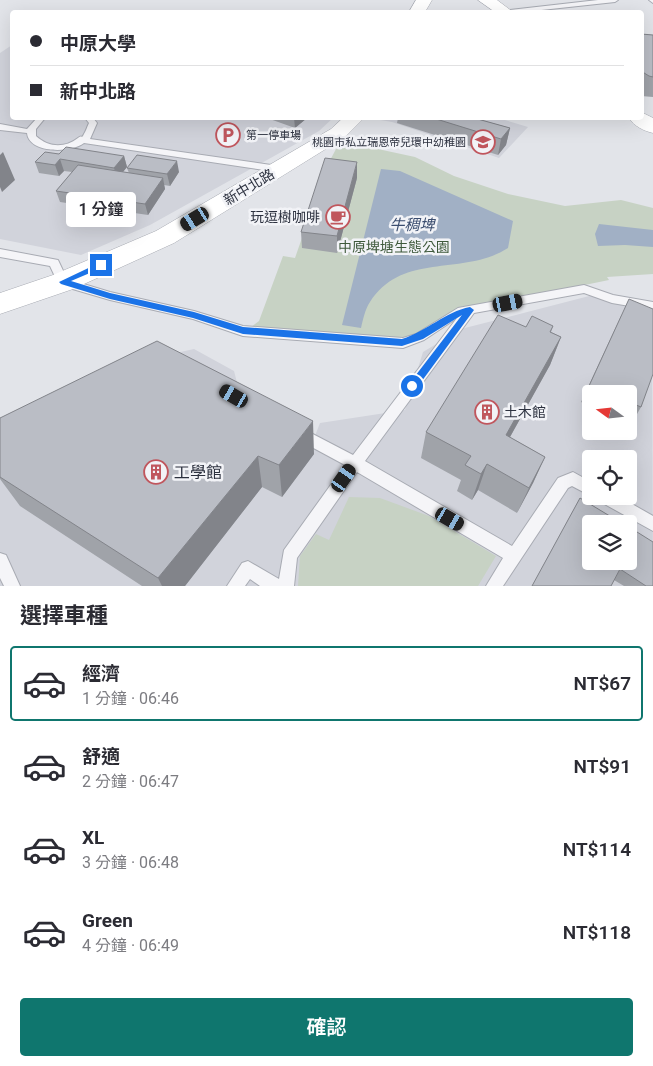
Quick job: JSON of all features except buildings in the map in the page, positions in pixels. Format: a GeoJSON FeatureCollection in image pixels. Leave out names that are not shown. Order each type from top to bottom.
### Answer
{"type":"FeatureCollection","features":[{"type":"Feature","properties":{"kind":"street"},"geometry":{"type":"LineString","coordinates":[[468,0],[483,10]]}},
{"type":"Feature","properties":{"kind":"street"},"geometry":{"type":"LineString","coordinates":[[486,0],[502,10]]}},
{"type":"Feature","properties":{"kind":"street","name":"新中北路"},"geometry":{"type":"LineString","coordinates":[[0,304],[63,282],[165,237],[338,133],[352,120]]}},
{"type":"Feature","properties":{"kind":"street"},"geometry":{"type":"LineString","coordinates":[[642,120],[653,127]]}},
{"type":"Feature","properties":{"kind":"lane"},"geometry":{"type":"LineString","coordinates":[[528,10],[615,0]]}},
{"type":"Feature","properties":{"kind":"lane"},"geometry":{"type":"LineString","coordinates":[[36,120],[25,131],[24,139],[29,144],[37,147],[60,147],[81,140],[278,169]]}},
{"type":"Feature","properties":{"kind":"lane"},"geometry":{"type":"LineString","coordinates":[[81,140],[92,128],[90,120]]}},
{"type":"Feature","properties":{"kind":"lane"},"geometry":{"type":"LineString","coordinates":[[0,127],[25,131]]}},
{"type":"Feature","properties":{"kind":"lane"},"geometry":{"type":"LineString","coordinates":[[0,253],[54,263],[63,282],[110,296],[194,315],[243,331],[402,343],[420,337],[458,312],[584,288],[612,299],[653,306]]}},
{"type":"Feature","properties":{"kind":"lane"},"geometry":{"type":"LineString","coordinates":[[286,586],[290,556],[355,462],[470,310]]}},
{"type":"Feature","properties":{"kind":"lane"},"geometry":{"type":"LineString","coordinates":[[287,426],[329,451],[355,462],[514,556]]}},
{"type":"Feature","properties":{"kind":"lane"},"geometry":{"type":"LineString","coordinates":[[494,586],[563,483],[573,478],[582,484]]}},
{"type":"Feature","properties":{"kind":"lane"},"geometry":{"type":"LineString","coordinates":[[620,505],[653,524]]}},
{"type":"Feature","properties":{"kind":"lane"},"geometry":{"type":"LineString","coordinates":[[0,561],[12,586]]}},
{"type":"Feature","properties":{"kind":"lane"},"geometry":{"type":"LineString","coordinates":[[235,586],[248,569],[275,586]]}},
{"type":"Feature","properties":{"kind":"shaded area"},"geometry":{"type":"Polygon","coordinates":[[[10,46],[10,120],[331,120],[319,131],[150,225],[81,255],[0,239],[0,53],[10,46]]]}},
{"type":"Feature","properties":{"kind":"shaded area","name":"桃園市私立瑞恩帝兒環中幼稚園"},"geometry":{"type":"Polygon","coordinates":[[[380,120],[505,120],[528,127],[499,158],[392,122],[380,120]]]}},
{"type":"Feature","properties":{"kind":"shaded area"},"geometry":{"type":"Polygon","coordinates":[[[597,294],[652,308],[653,586],[0,586],[0,442],[176,353],[194,349],[234,371],[240,394],[313,441],[320,423],[405,410],[423,352],[461,329],[597,294]]]}},
{"type":"Feature","properties":{"kind":"green space","name":"中原埤塘生態公園"},"geometry":{"type":"Polygon","coordinates":[[[350,143],[415,157],[454,176],[508,194],[565,206],[621,200],[653,208],[653,274],[607,277],[609,280],[565,289],[448,319],[415,342],[251,327],[259,321],[283,256],[295,258],[327,166],[336,149],[350,143]]]}},
{"type":"Feature","properties":{"kind":"green space"},"geometry":{"type":"Polygon","coordinates":[[[349,497],[380,498],[429,516],[496,556],[478,586],[298,586],[300,556],[316,534],[329,540],[349,497]]]}},
{"type":"Feature","properties":{"kind":"water","name":"牛稠埤"},"geometry":{"type":"Polygon","coordinates":[[[381,169],[400,171],[513,221],[508,248],[491,257],[472,262],[416,270],[399,276],[384,286],[370,302],[365,311],[361,328],[342,325],[381,169]]]}},
{"type":"Feature","properties":{"kind":"water"},"geometry":{"type":"Polygon","coordinates":[[[599,224],[653,230],[653,247],[598,246],[595,234],[599,224]]]}},
{"type":"Feature","properties":{"kind":"place","name":"第一停車場"},"geometry":{"type":"Point","coordinates":[228,135]}},
{"type":"Feature","properties":{"kind":"place","name":"桃園市私立瑞恩帝兒環中幼稚園"},"geometry":{"type":"Point","coordinates":[483,142]}},
{"type":"Feature","properties":{"kind":"place","name":"玩逗樹咖啡"},"geometry":{"type":"Point","coordinates":[338,217]}},
{"type":"Feature","properties":{"kind":"place","name":"土木館"},"geometry":{"type":"Point","coordinates":[487,412]}},
{"type":"Feature","properties":{"kind":"place","name":"工學館"},"geometry":{"type":"Point","coordinates":[156,472]}},
{"type":"Feature","properties":{"kind":"route"},"geometry":{"type":"LineString","coordinates":[[101,265],[63,282],[110,296],[194,315],[243,331],[402,343],[420,337],[458,312],[470,310],[412,386]]}}]}
